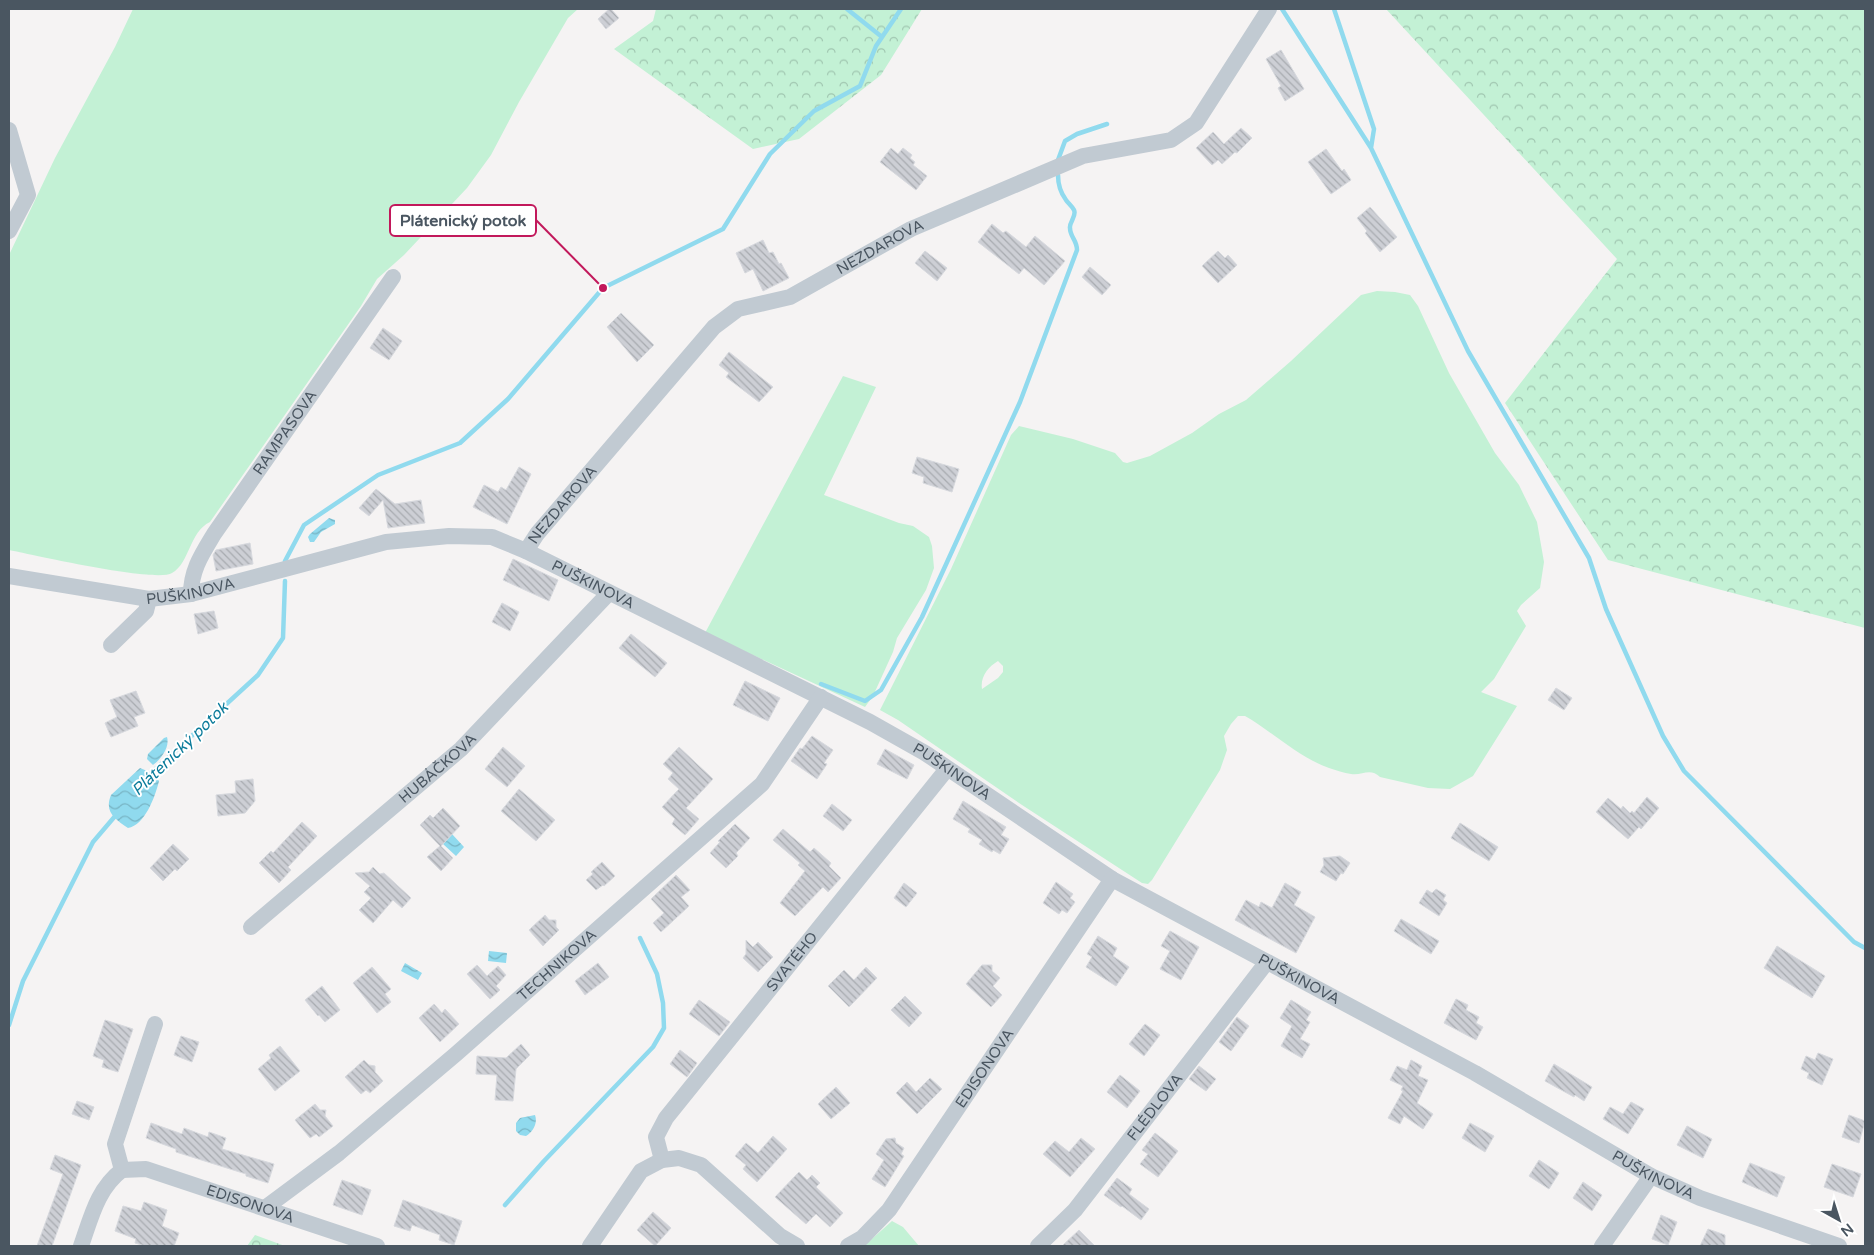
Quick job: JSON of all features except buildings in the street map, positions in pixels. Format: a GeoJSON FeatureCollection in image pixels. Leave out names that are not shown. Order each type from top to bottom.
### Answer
{"type":"FeatureCollection","features":[{"type":"Feature","properties":{"kind":"street","name":"NEZDAROVA"},"geometry":{"type":"LineString","coordinates":[[526,551],[537,534],[714,327],[738,309],[790,297],[911,229],[1082,156],[1171,140],[1196,123],[1268,9]]}},
{"type":"Feature","properties":{"kind":"street"},"geometry":{"type":"LineString","coordinates":[[9,130],[28,195],[9,231]]}},
{"type":"Feature","properties":{"kind":"street","name":"RAMPASOVA"},"geometry":{"type":"LineString","coordinates":[[190,594],[191,579],[199,559],[214,534],[393,277]]}},
{"type":"Feature","properties":{"kind":"street","name":"PUŠKINOVA"},"geometry":{"type":"LineString","coordinates":[[9,576],[150,599],[190,594],[386,542],[449,536],[492,537],[526,551],[821,697],[925,753],[1112,879],[1476,1073],[1651,1176],[1700,1198],[1839,1246]]}},
{"type":"Feature","properties":{"kind":"street","name":"HUBÁČKOVA"},"geometry":{"type":"LineString","coordinates":[[251,927],[461,749],[609,593]]}},
{"type":"Feature","properties":{"kind":"street"},"geometry":{"type":"LineString","coordinates":[[111,645],[146,611],[150,599]]}},
{"type":"Feature","properties":{"kind":"street","name":"TECHNIKOVA"},"geometry":{"type":"LineString","coordinates":[[265,1208],[354,1141],[762,784],[821,697]]}},
{"type":"Feature","properties":{"kind":"street","name":"SVATÉHO"},"geometry":{"type":"LineString","coordinates":[[662,1160],[656,1137],[666,1118],[947,769]]}},
{"type":"Feature","properties":{"kind":"street","name":"EDISONOVA"},"geometry":{"type":"LineString","coordinates":[[848,1246],[862,1238],[888,1210],[1112,879]]}},
{"type":"Feature","properties":{"kind":"street","name":"FLÉDLOVA"},"geometry":{"type":"LineString","coordinates":[[1038,1246],[1075,1210],[1267,962]]}},
{"type":"Feature","properties":{"kind":"street"},"geometry":{"type":"LineString","coordinates":[[81,1246],[99,1196],[111,1178],[122,1170],[115,1144],[155,1024]]}},
{"type":"Feature","properties":{"kind":"street"},"geometry":{"type":"LineString","coordinates":[[590,1246],[641,1171],[662,1160],[679,1158],[701,1165],[780,1236],[797,1246]]}},
{"type":"Feature","properties":{"kind":"street","name":"EDISONOVA"},"geometry":{"type":"LineString","coordinates":[[122,1170],[146,1169],[377,1246]]}},
{"type":"Feature","properties":{"kind":"street"},"geometry":{"type":"LineString","coordinates":[[1602,1246],[1651,1176]]}},
{"type":"Feature","properties":{"kind":"green space"},"geometry":{"type":"Polygon","coordinates":[[[133,9],[578,9],[568,18],[519,102],[491,155],[467,188],[404,255],[377,279],[361,306],[210,522],[203,527],[193,540],[183,562],[172,573],[161,575],[120,571],[9,550],[9,255],[55,158],[115,47],[133,9]]]}},
{"type":"Feature","properties":{"kind":"green space"},"geometry":{"type":"Polygon","coordinates":[[[656,9],[922,9],[881,75],[799,139],[753,149],[614,49],[653,21],[656,9]]]}},
{"type":"Feature","properties":{"kind":"green space"},"geometry":{"type":"Polygon","coordinates":[[[1386,9],[1865,9],[1865,628],[1608,560],[1505,403],[1617,259],[1386,9]]]}},
{"type":"Feature","properties":{"kind":"green space"},"geometry":{"type":"Polygon","coordinates":[[[1377,291],[1410,295],[1418,306],[1449,373],[1495,453],[1519,485],[1537,522],[1544,562],[1540,588],[1517,611],[1526,626],[1494,679],[1481,692],[1517,706],[1473,776],[1450,789],[1428,788],[1380,777],[1373,773],[1346,773],[1318,763],[1296,751],[1245,716],[1238,716],[1224,736],[1227,750],[1220,770],[1148,884],[1142,883],[1022,805],[898,720],[880,710],[951,569],[1011,435],[1019,426],[1073,439],[1115,453],[1123,462],[1127,463],[1150,456],[1192,433],[1219,414],[1246,400],[1291,361],[1361,295],[1377,291]],[[998,661],[988,669],[982,680],[982,689],[998,678],[1003,672],[1003,666],[998,661]]]}},
{"type":"Feature","properties":{"kind":"green space"},"geometry":{"type":"Polygon","coordinates":[[[843,376],[876,387],[824,495],[899,523],[913,526],[929,537],[932,546],[934,568],[926,590],[897,638],[893,652],[873,696],[865,707],[705,633],[843,376]]]}},
{"type":"Feature","properties":{"kind":"green space"},"geometry":{"type":"Polygon","coordinates":[[[892,1221],[903,1227],[919,1246],[864,1246],[892,1221]]]}},
{"type":"Feature","properties":{"kind":"green space"},"geometry":{"type":"Polygon","coordinates":[[[255,1235],[285,1246],[247,1246],[255,1235]]]}},
{"type":"Feature","properties":{"kind":"water"},"geometry":{"type":"Polygon","coordinates":[[[329,518],[335,520],[335,524],[321,532],[314,542],[310,542],[308,537],[310,534],[329,518]]]}},
{"type":"Feature","properties":{"kind":"water"},"geometry":{"type":"Polygon","coordinates":[[[167,737],[168,741],[164,752],[153,765],[147,759],[148,754],[167,737]]]}},
{"type":"Feature","properties":{"kind":"water"},"geometry":{"type":"Polygon","coordinates":[[[140,768],[152,773],[159,781],[152,802],[144,816],[134,826],[128,828],[112,814],[109,801],[111,795],[140,768]]]}},
{"type":"Feature","properties":{"kind":"water"},"geometry":{"type":"Polygon","coordinates":[[[452,834],[464,847],[456,856],[443,844],[452,834]]]}},
{"type":"Feature","properties":{"kind":"water"},"geometry":{"type":"Polygon","coordinates":[[[489,951],[507,953],[506,963],[488,961],[489,951]]]}},
{"type":"Feature","properties":{"kind":"water"},"geometry":{"type":"Polygon","coordinates":[[[405,963],[422,973],[418,980],[401,971],[405,963]]]}},
{"type":"Feature","properties":{"kind":"water"},"geometry":{"type":"Polygon","coordinates":[[[535,1115],[536,1121],[533,1130],[526,1136],[520,1135],[516,1131],[516,1123],[520,1118],[535,1115]]]}},
{"type":"Feature","properties":{"kind":"waterway"},"geometry":{"type":"LineString","coordinates":[[847,9],[882,37]]}},
{"type":"Feature","properties":{"kind":"waterway","name":"Plátenický potok"},"geometry":{"type":"LineString","coordinates":[[285,561],[304,525],[378,475],[460,443],[508,399],[603,288],[723,229],[770,154],[814,111],[860,86],[876,46],[901,9]]}},
{"type":"Feature","properties":{"kind":"waterway"},"geometry":{"type":"LineString","coordinates":[[1282,9],[1371,148],[1468,351],[1589,558],[1606,609],[1663,736],[1684,771],[1854,942],[1865,948]]}},
{"type":"Feature","properties":{"kind":"waterway"},"geometry":{"type":"LineString","coordinates":[[1334,9],[1374,129],[1371,148]]}},
{"type":"Feature","properties":{"kind":"waterway"},"geometry":{"type":"LineString","coordinates":[[1058,160],[1065,141],[1077,134],[1107,124]]}},
{"type":"Feature","properties":{"kind":"waterway"},"geometry":{"type":"LineString","coordinates":[[821,684],[865,701],[881,690],[922,617],[1020,402],[1077,250],[1070,228],[1075,212],[1061,191],[1058,175]]}},
{"type":"Feature","properties":{"kind":"waterway","name":"Plátenický potok"},"geometry":{"type":"LineString","coordinates":[[148,776],[258,675],[283,638],[285,581]]}},
{"type":"Feature","properties":{"kind":"waterway","name":"Plátenický potok"},"geometry":{"type":"LineString","coordinates":[[9,1025],[23,981],[93,842],[116,815]]}},
{"type":"Feature","properties":{"kind":"waterway"},"geometry":{"type":"LineString","coordinates":[[505,1205],[544,1161],[653,1047],[664,1028],[663,1003],[657,974],[640,938]]}},
{"type":"Feature","properties":{"kind":"place","name":"Plátenický potok"},"geometry":{"type":"Point","coordinates":[603,288]}}]}
